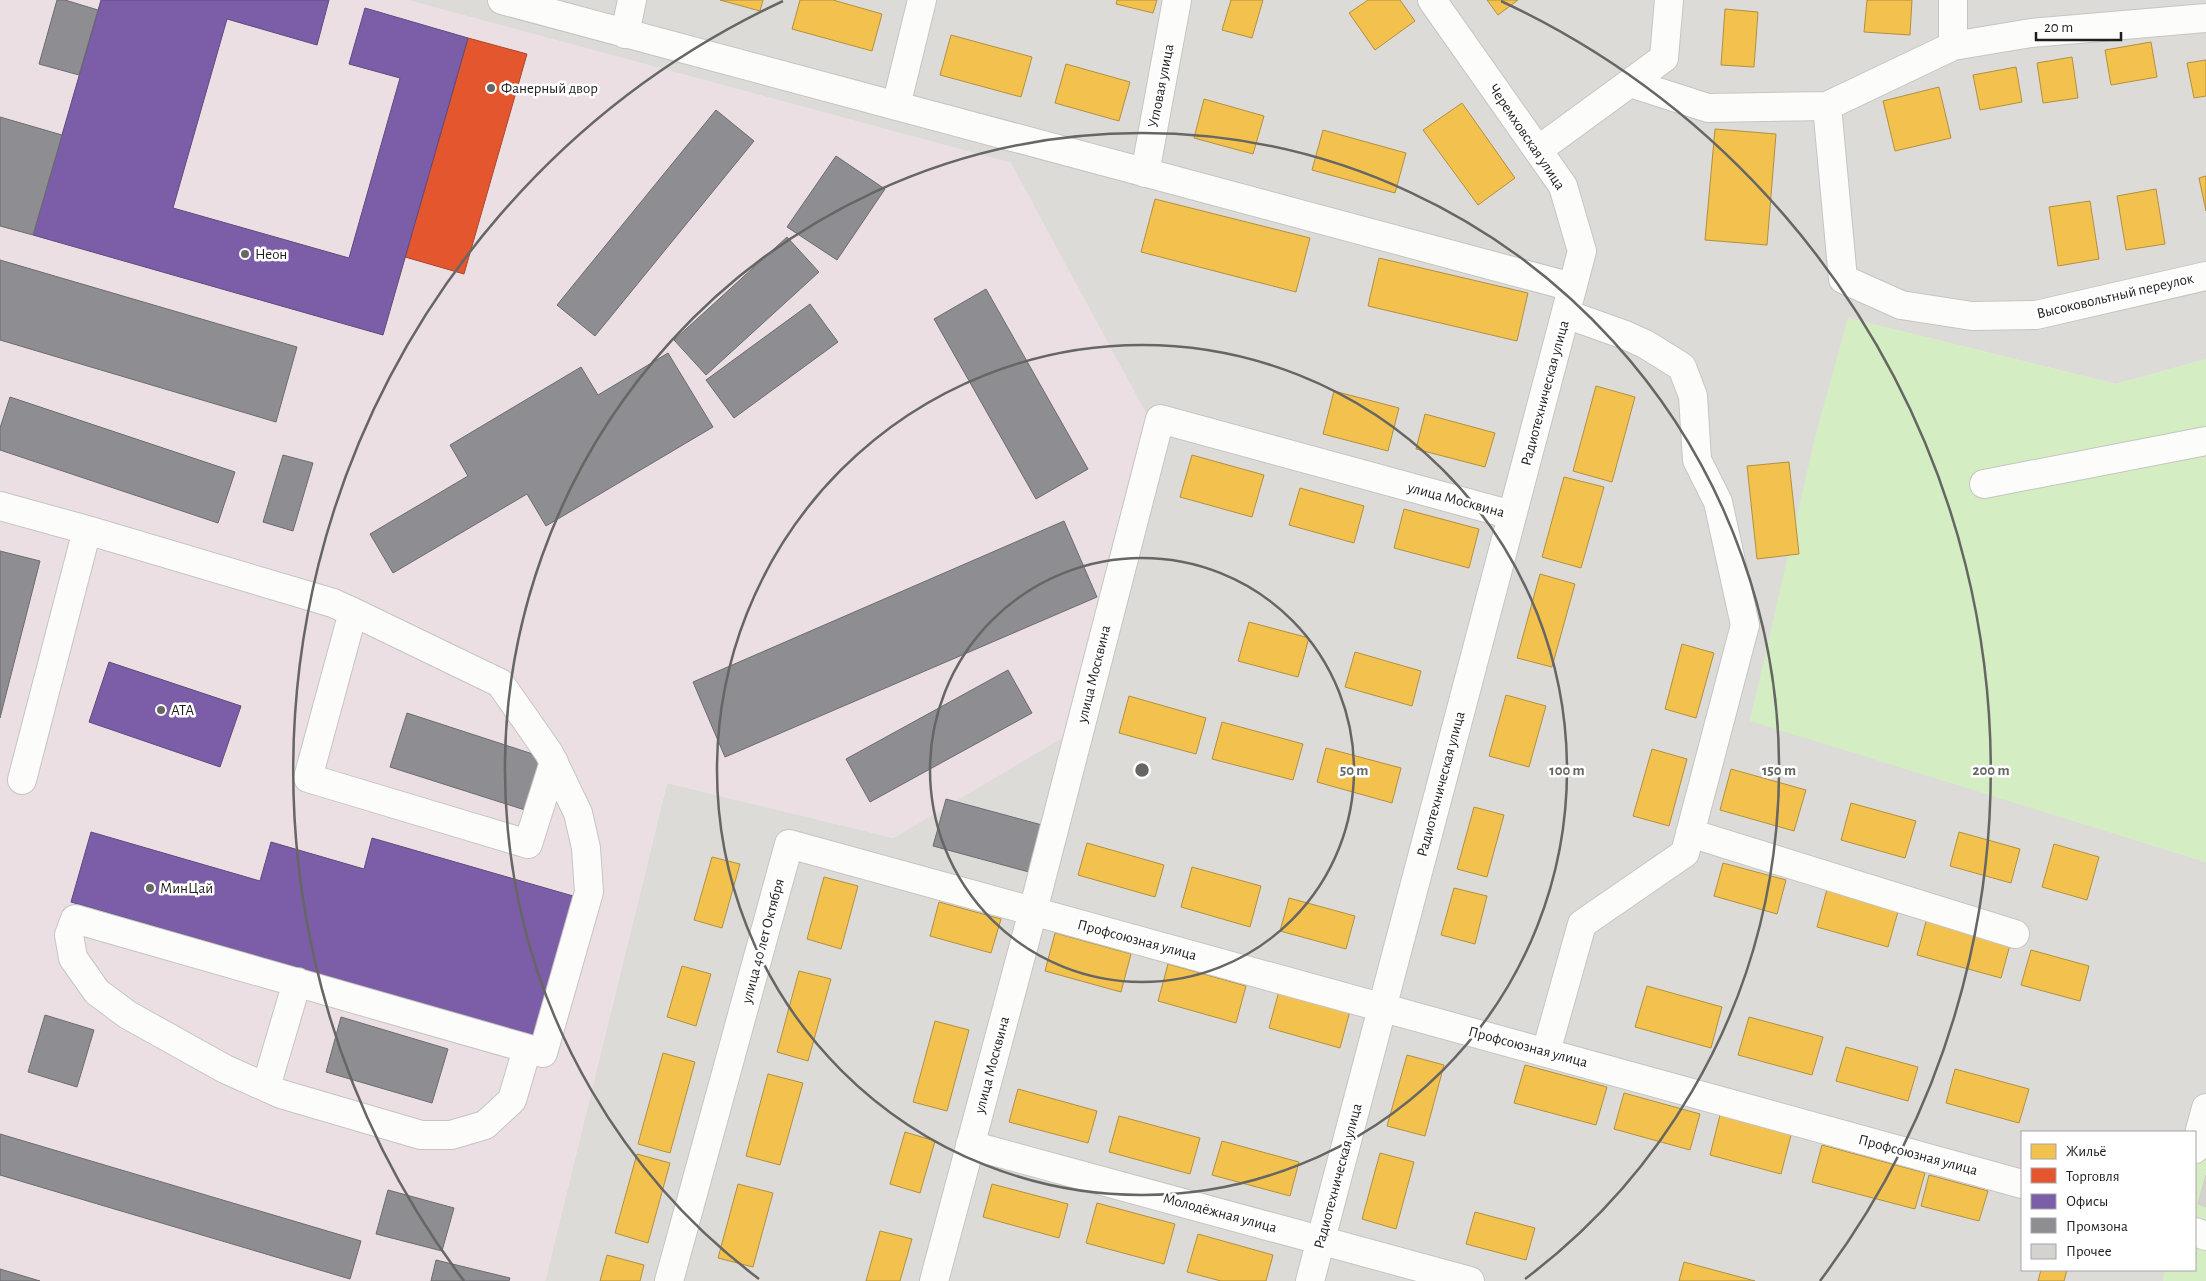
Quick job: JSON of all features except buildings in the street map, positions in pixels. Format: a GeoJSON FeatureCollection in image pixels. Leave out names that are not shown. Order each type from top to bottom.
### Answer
{"type":"FeatureCollection","features":[{"type":"Feature","properties":{"kind":"street"},"geometry":{"type":"LineString","coordinates":[[502,0],[1572,287]]}},
{"type":"Feature","properties":{"kind":"street"},"geometry":{"type":"LineString","coordinates":[[625,34],[632,0]]}},
{"type":"Feature","properties":{"kind":"street"},"geometry":{"type":"LineString","coordinates":[[896,106],[922,0]]}},
{"type":"Feature","properties":{"kind":"street","name":"Угловая улица"},"geometry":{"type":"LineString","coordinates":[[1145,173],[1177,0]]}},
{"type":"Feature","properties":{"kind":"street","name":"Черемховская улица"},"geometry":{"type":"LineString","coordinates":[[1432,0],[1563,186],[1582,251],[1572,287]]}},
{"type":"Feature","properties":{"kind":"street"},"geometry":{"type":"LineString","coordinates":[[1538,150],[1664,58],[1669,0]]}},
{"type":"Feature","properties":{"kind":"street"},"geometry":{"type":"LineString","coordinates":[[1953,0],[1953,46]]}},
{"type":"Feature","properties":{"kind":"street"},"geometry":{"type":"LineString","coordinates":[[1630,83],[1708,108],[1827,106],[1953,46],[2032,33],[2206,18]]}},
{"type":"Feature","properties":{"kind":"street","name":"Высоковольтный переулок"},"geometry":{"type":"LineString","coordinates":[[1827,106],[1843,279],[1900,305],[1972,316],[2036,315],[2206,276]]}},
{"type":"Feature","properties":{"kind":"street","name":"Радиотехническая улица"},"geometry":{"type":"LineString","coordinates":[[1310,1281],[1572,287]]}},
{"type":"Feature","properties":{"kind":"street"},"geometry":{"type":"LineString","coordinates":[[1546,1052],[1582,924],[1684,853],[1745,625],[1718,502],[1697,460],[1693,396],[1682,367],[1645,344],[1566,314]]}},
{"type":"Feature","properties":{"kind":"street","name":"улица Москвина"},"geometry":{"type":"LineString","coordinates":[[934,1281],[1033,911],[1160,419],[1512,515]]}},
{"type":"Feature","properties":{"kind":"street"},"geometry":{"type":"LineString","coordinates":[[1984,484],[2206,441]]}},
{"type":"Feature","properties":{"kind":"street"},"geometry":{"type":"LineString","coordinates":[[0,506],[333,602],[500,683],[550,753],[578,813],[586,848],[589,892],[543,1053],[75,919],[69,935],[73,958],[97,992],[128,1015],[225,1069],[282,1094],[421,1135],[451,1135],[485,1125],[512,1100],[527,1049]]}},
{"type":"Feature","properties":{"kind":"street"},"geometry":{"type":"LineString","coordinates":[[22,780],[86,530]]}},
{"type":"Feature","properties":{"kind":"street"},"geometry":{"type":"LineString","coordinates":[[353,612],[308,778],[528,844],[554,762]]}},
{"type":"Feature","properties":{"kind":"street"},"geometry":{"type":"LineString","coordinates":[[1690,834],[2015,934]]}},
{"type":"Feature","properties":{"kind":"street","name":"улица 40 лет Октября"},"geometry":{"type":"LineString","coordinates":[[669,1281],[790,844],[1033,911]]}},
{"type":"Feature","properties":{"kind":"street","name":"Профсоюзная улица"},"geometry":{"type":"LineString","coordinates":[[1033,911],[2021,1184]]}},
{"type":"Feature","properties":{"kind":"street"},"geometry":{"type":"LineString","coordinates":[[266,1087],[297,982]]}},
{"type":"Feature","properties":{"kind":"street"},"geometry":{"type":"LineString","coordinates":[[2196,1145],[2206,1108]]}},
{"type":"Feature","properties":{"kind":"street","name":"Молодёжная улица"},"geometry":{"type":"LineString","coordinates":[[970,1145],[1470,1281]]}},
{"type":"Feature","properties":{"kind":"shaded area"},"geometry":{"type":"Polygon","coordinates":[[[0,0],[407,0],[1011,163],[1153,426],[1084,725],[894,838],[667,783],[545,1281],[0,1281],[0,0]]]}},
{"type":"Feature","properties":{"kind":"shaded area"},"geometry":{"type":"Polygon","coordinates":[[[407,0],[2206,0],[2206,359],[2116,384],[1848,318],[1750,720],[2206,862],[2206,1129],[2196,1159],[2196,1131],[2021,1131],[2021,1271],[2165,1271],[2163,1281],[545,1281],[667,783],[894,838],[1011,163],[407,0]]]}},
{"type":"Feature","properties":{"kind":"green space"},"geometry":{"type":"Polygon","coordinates":[[[1848,318],[2116,384],[2206,359],[2206,862],[1750,721],[1815,437],[1848,318]]]}},
{"type":"Feature","properties":{"kind":"green space"},"geometry":{"type":"Polygon","coordinates":[[[2206,1129],[2206,1281],[2163,1281],[2165,1271],[2196,1271],[2196,1159],[2206,1129]]]}},
{"type":"Feature","properties":{"kind":"place","name":"Фанерный двор"},"geometry":{"type":"Point","coordinates":[491,88]}},
{"type":"Feature","properties":{"kind":"place","name":"Неон"},"geometry":{"type":"Point","coordinates":[245,254]}},
{"type":"Feature","properties":{"kind":"place","name":"АТА"},"geometry":{"type":"Point","coordinates":[161,710]}},
{"type":"Feature","properties":{"kind":"place","name":"МинЦай"},"geometry":{"type":"Point","coordinates":[150,888]}}]}
